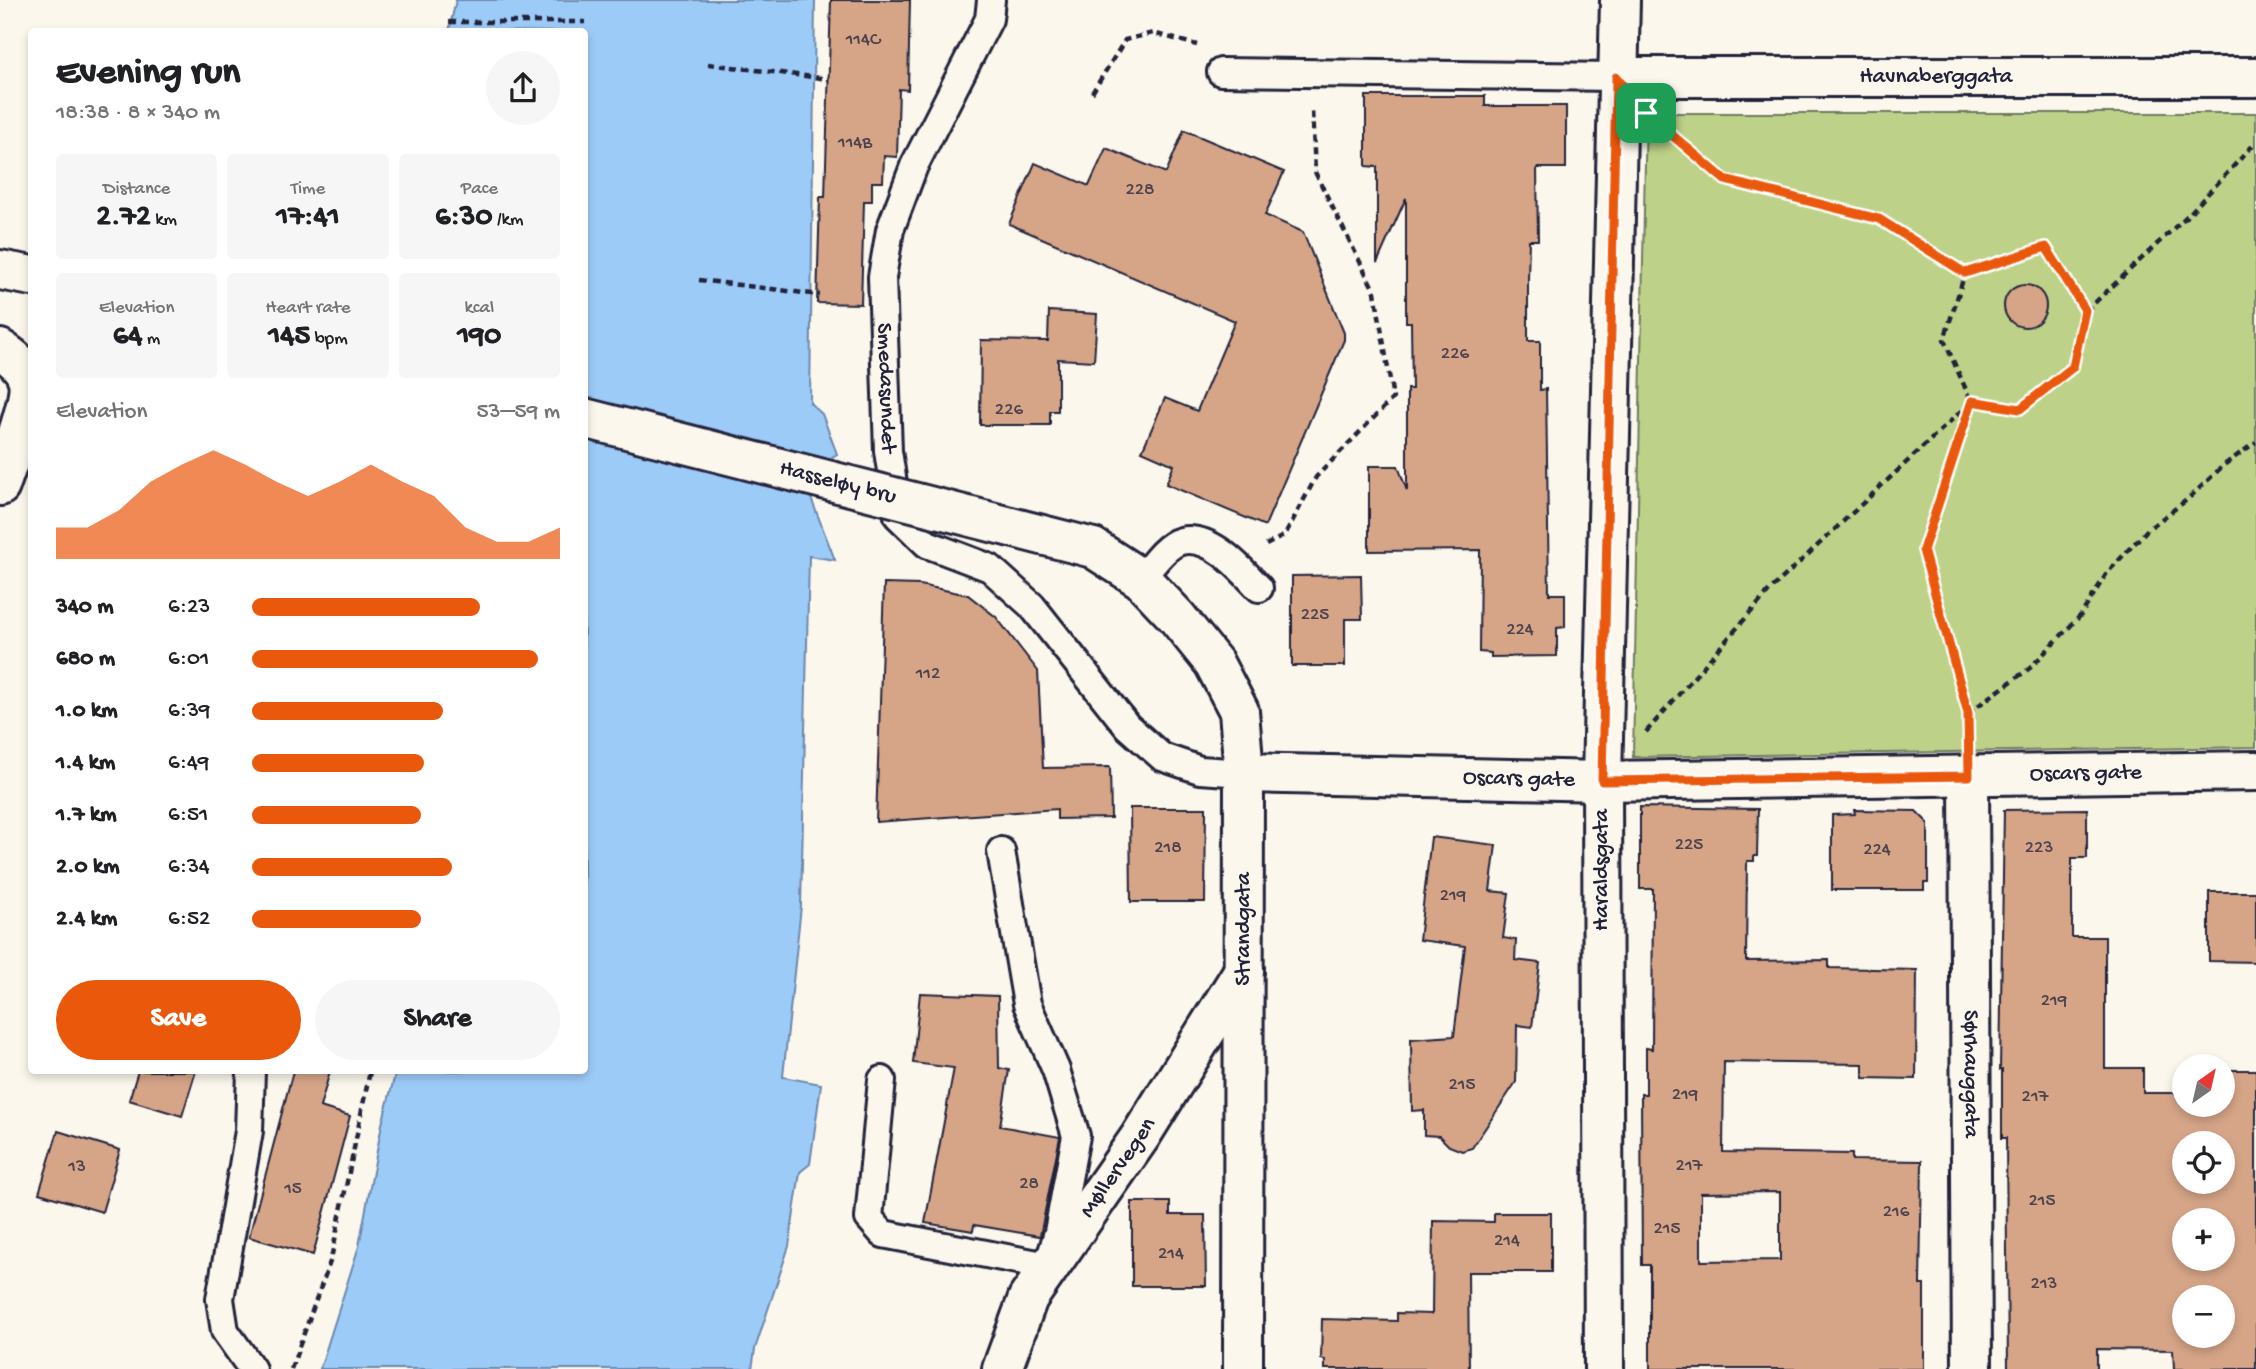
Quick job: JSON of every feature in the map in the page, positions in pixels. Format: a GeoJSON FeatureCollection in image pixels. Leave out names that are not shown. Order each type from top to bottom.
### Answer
{"type":"FeatureCollection","features":[{"type":"Feature","properties":{"kind":"street","name":"Haraldsgata"},"geometry":{"type":"LineString","coordinates":[[1604,1369],[1602,781],[1616,77],[1620,0]]}},
{"type":"Feature","properties":{"kind":"street","name":"Havnaberggata"},"geometry":{"type":"LineString","coordinates":[[1616,77],[2256,77]]}},
{"type":"Feature","properties":{"kind":"street"},"geometry":{"type":"LineString","coordinates":[[0,349],[17,360],[28,400],[0,486]]}},
{"type":"Feature","properties":{"kind":"street","name":"Hasseløy bru"},"geometry":{"type":"LineString","coordinates":[[588,419],[1093,548]]}},
{"type":"Feature","properties":{"kind":"street","name":"Strandgata"},"geometry":{"type":"LineString","coordinates":[[1093,548],[1141,579],[1177,616],[1214,663],[1239,711],[1244,773],[1243,1369]]}},
{"type":"Feature","properties":{"kind":"street","name":"Oscars gate"},"geometry":{"type":"LineString","coordinates":[[1244,773],[1602,781],[2256,771]]}},
{"type":"Feature","properties":{"kind":"street","name":"Sørhauggata"},"geometry":{"type":"LineString","coordinates":[[1969,776],[1972,1369]]}},
{"type":"Feature","properties":{"kind":"street","name":"Møllervegen"},"geometry":{"type":"LineString","coordinates":[[1002,1369],[1028,1298],[1140,1137],[1244,970]]}},
{"type":"Feature","properties":{"kind":"lane","name":"Smedasundet"},"geometry":{"type":"LineString","coordinates":[[991,0],[989,19],[914,166],[890,230],[882,277],[888,451],[898,516],[927,544],[990,568],[1031,606],[1127,726],[1162,757],[1200,769],[1244,773]]}},
{"type":"Feature","properties":{"kind":"lane"},"geometry":{"type":"LineString","coordinates":[[1221,72],[1616,77]]}},
{"type":"Feature","properties":{"kind":"lane"},"geometry":{"type":"LineString","coordinates":[[1141,579],[1169,548],[1181,541],[1202,542],[1236,564],[1259,588]]}},
{"type":"Feature","properties":{"kind":"lane"},"geometry":{"type":"LineString","coordinates":[[882,1080],[869,1218],[883,1234],[1048,1266],[1058,1231],[1076,1136],[1056,1070],[1027,1004],[1002,851]]}},
{"type":"Feature","properties":{"kind":"lane"},"geometry":{"type":"LineString","coordinates":[[251,1074],[249,1131],[220,1299],[225,1331],[252,1369]]}},
{"type":"Feature","properties":{"kind":"path"},"geometry":{"type":"LineString","coordinates":[[450,22],[585,22]]}},
{"type":"Feature","properties":{"kind":"path"},"geometry":{"type":"LineString","coordinates":[[1093,93],[1125,40],[1153,33],[1195,43],[1221,72]]}},
{"type":"Feature","properties":{"kind":"path"},"geometry":{"type":"LineString","coordinates":[[708,64],[829,79]]}},
{"type":"Feature","properties":{"kind":"path"},"geometry":{"type":"LineString","coordinates":[[1259,548],[1285,536],[1315,477],[1393,398],[1375,292],[1315,172],[1311,73]]}},
{"type":"Feature","properties":{"kind":"path"},"geometry":{"type":"LineString","coordinates":[[1616,77],[1646,113],[1725,180],[1879,219],[1965,273],[2046,247],[2085,310]]}},
{"type":"Feature","properties":{"kind":"path"},"geometry":{"type":"LineString","coordinates":[[1972,401],[2020,409],[2073,367],[2085,310],[2189,214],[2256,142]]}},
{"type":"Feature","properties":{"kind":"path"},"geometry":{"type":"LineString","coordinates":[[1965,273],[1944,340],[1972,401],[1923,550],[1968,713],[1969,776]]}},
{"type":"Feature","properties":{"kind":"path"},"geometry":{"type":"LineString","coordinates":[[699,279],[820,295]]}},
{"type":"Feature","properties":{"kind":"path"},"geometry":{"type":"LineString","coordinates":[[1602,781],[1772,588],[1972,401]]}},
{"type":"Feature","properties":{"kind":"path"},"geometry":{"type":"LineString","coordinates":[[1968,713],[2030,668],[2081,615],[2107,573],[2147,530],[2189,499],[2224,465],[2256,442]]}},
{"type":"Feature","properties":{"kind":"path"},"geometry":{"type":"LineString","coordinates":[[291,1369],[331,1259],[369,1074]]}},
{"type":"Feature","properties":{"kind":"green space"},"geometry":{"type":"Polygon","coordinates":[[[1646,113],[2256,113],[2256,747],[1633,757],[1646,113]]]}},
{"type":"Feature","properties":{"kind":"water"},"geometry":{"type":"Polygon","coordinates":[[[456,0],[815,0],[810,403],[822,414],[837,454],[802,475],[835,560],[809,556],[801,906],[783,1077],[821,1084],[810,1164],[800,1172],[789,1246],[755,1349],[752,1369],[320,1369],[359,1246],[382,1124],[395,1074],[588,1074],[588,28],[450,28],[456,0]]]}},
{"type":"Feature","properties":{"kind":"building"},"geometry":{"type":"Polygon","coordinates":[[[831,0],[910,0],[908,90],[899,89],[897,157],[884,156],[883,182],[872,182],[872,201],[864,201],[861,304],[817,303],[820,197],[825,197],[831,0]]]}},
{"type":"Feature","properties":{"kind":"building"},"geometry":{"type":"Polygon","coordinates":[[[1366,96],[1485,96],[1485,106],[1566,106],[1566,168],[1537,168],[1538,240],[1529,240],[1528,280],[1528,341],[1540,341],[1540,390],[1546,389],[1549,594],[1565,594],[1565,627],[1557,628],[1557,656],[1491,657],[1491,653],[1479,652],[1480,550],[1369,551],[1369,466],[1398,466],[1407,491],[1407,389],[1412,389],[1411,322],[1406,322],[1406,198],[1377,263],[1377,167],[1366,166],[1366,96]]]}},
{"type":"Feature","properties":{"kind":"building"},"geometry":{"type":"Polygon","coordinates":[[[1184,130],[1284,172],[1265,215],[1303,232],[1344,333],[1344,340],[1265,526],[1166,484],[1174,465],[1142,451],[1165,398],[1197,411],[1235,321],[1009,224],[1035,163],[1089,186],[1106,148],[1166,173],[1184,130]]]}},
{"type":"Feature","properties":{"kind":"building"},"geometry":{"type":"Polygon","coordinates":[[[2025,285],[2040,291],[2046,306],[2040,321],[2025,327],[2010,321],[2004,306],[2010,291],[2025,285]]]}},
{"type":"Feature","properties":{"kind":"building"},"geometry":{"type":"Polygon","coordinates":[[[1049,311],[1097,314],[1094,361],[1058,359],[1058,411],[1050,411],[1050,425],[980,425],[981,340],[1048,341],[1049,311]]]}},
{"type":"Feature","properties":{"kind":"building"},"geometry":{"type":"Polygon","coordinates":[[[1361,575],[1362,619],[1345,619],[1345,666],[1292,666],[1292,576],[1361,575]]]}},
{"type":"Feature","properties":{"kind":"building"},"geometry":{"type":"Polygon","coordinates":[[[884,584],[920,585],[968,595],[996,617],[1038,671],[1043,768],[1110,767],[1111,818],[1057,819],[1057,809],[876,822],[884,584]]]}},
{"type":"Feature","properties":{"kind":"building"},"geometry":{"type":"Polygon","coordinates":[[[1640,807],[1758,809],[1757,856],[1754,856],[1754,861],[1747,861],[1746,961],[1829,960],[1829,968],[1917,970],[1916,1079],[1863,1078],[1863,1064],[1724,1062],[1723,1152],[1852,1154],[1852,1160],[1922,1161],[1920,1285],[1924,1285],[1924,1369],[1650,1369],[1650,1265],[1642,1265],[1641,1094],[1646,1094],[1646,1048],[1652,1049],[1653,889],[1640,889],[1640,807]],[[1780,1192],[1701,1193],[1701,1261],[1780,1260],[1780,1192]]]}},
{"type":"Feature","properties":{"kind":"building"},"geometry":{"type":"Polygon","coordinates":[[[1130,808],[1206,808],[1205,902],[1131,902],[1130,808]]]}},
{"type":"Feature","properties":{"kind":"building"},"geometry":{"type":"Polygon","coordinates":[[[2087,809],[2087,858],[2072,858],[2072,937],[2105,937],[2105,1068],[2143,1068],[2143,1093],[2172,1093],[2172,1117],[2235,1117],[2235,1070],[2256,1070],[2256,1369],[2174,1369],[2173,1350],[2097,1349],[2097,1369],[2008,1369],[2006,1138],[2002,1138],[2000,1070],[2004,810],[2087,809]]]}},
{"type":"Feature","properties":{"kind":"building"},"geometry":{"type":"Polygon","coordinates":[[[1854,810],[1916,811],[1928,823],[1928,883],[1924,883],[1924,890],[1832,890],[1832,815],[1855,814],[1854,810]]]}},
{"type":"Feature","properties":{"kind":"building"},"geometry":{"type":"Polygon","coordinates":[[[1431,837],[1496,845],[1490,891],[1509,893],[1503,938],[1516,940],[1515,960],[1540,963],[1532,1027],[1517,1025],[1516,1082],[1472,1148],[1462,1151],[1449,1146],[1439,1136],[1424,1135],[1424,1110],[1412,1111],[1411,1039],[1454,1036],[1465,946],[1419,940],[1431,837]]]}},
{"type":"Feature","properties":{"kind":"building"},"geometry":{"type":"Polygon","coordinates":[[[2209,892],[2256,892],[2256,962],[2209,961],[2209,892]]]}},
{"type":"Feature","properties":{"kind":"building"},"geometry":{"type":"Polygon","coordinates":[[[920,993],[998,996],[999,1068],[1009,1070],[1000,1126],[1060,1137],[1040,1236],[974,1225],[973,1231],[925,1223],[954,1068],[913,1063],[920,993]]]}},
{"type":"Feature","properties":{"kind":"building"},"geometry":{"type":"Polygon","coordinates":[[[137,1074],[195,1074],[182,1116],[129,1100],[137,1074]]]}},
{"type":"Feature","properties":{"kind":"building"},"geometry":{"type":"Polygon","coordinates":[[[292,1074],[329,1074],[320,1107],[350,1116],[313,1255],[249,1237],[292,1074]]]}},
{"type":"Feature","properties":{"kind":"building"},"geometry":{"type":"Polygon","coordinates":[[[58,1131],[120,1150],[102,1212],[39,1193],[58,1131]]]}},
{"type":"Feature","properties":{"kind":"building"},"geometry":{"type":"Polygon","coordinates":[[[1132,1202],[1170,1202],[1170,1215],[1205,1215],[1206,1286],[1132,1286],[1132,1202]]]}},
{"type":"Feature","properties":{"kind":"building"},"geometry":{"type":"Polygon","coordinates":[[[1494,1213],[1551,1213],[1551,1272],[1468,1272],[1469,1369],[1325,1369],[1325,1360],[1321,1359],[1322,1319],[1397,1321],[1397,1313],[1432,1314],[1433,1221],[1494,1222],[1494,1213]]]}},
{"type":"Feature","properties":{"kind":"route"},"geometry":{"type":"LineString","coordinates":[[1616,77],[1646,113],[1725,180],[1879,219],[1965,273],[2046,247],[2085,310],[2073,367],[2020,409],[1972,401],[1923,550],[1968,713],[1969,776],[1602,781],[1616,77]]}}]}
